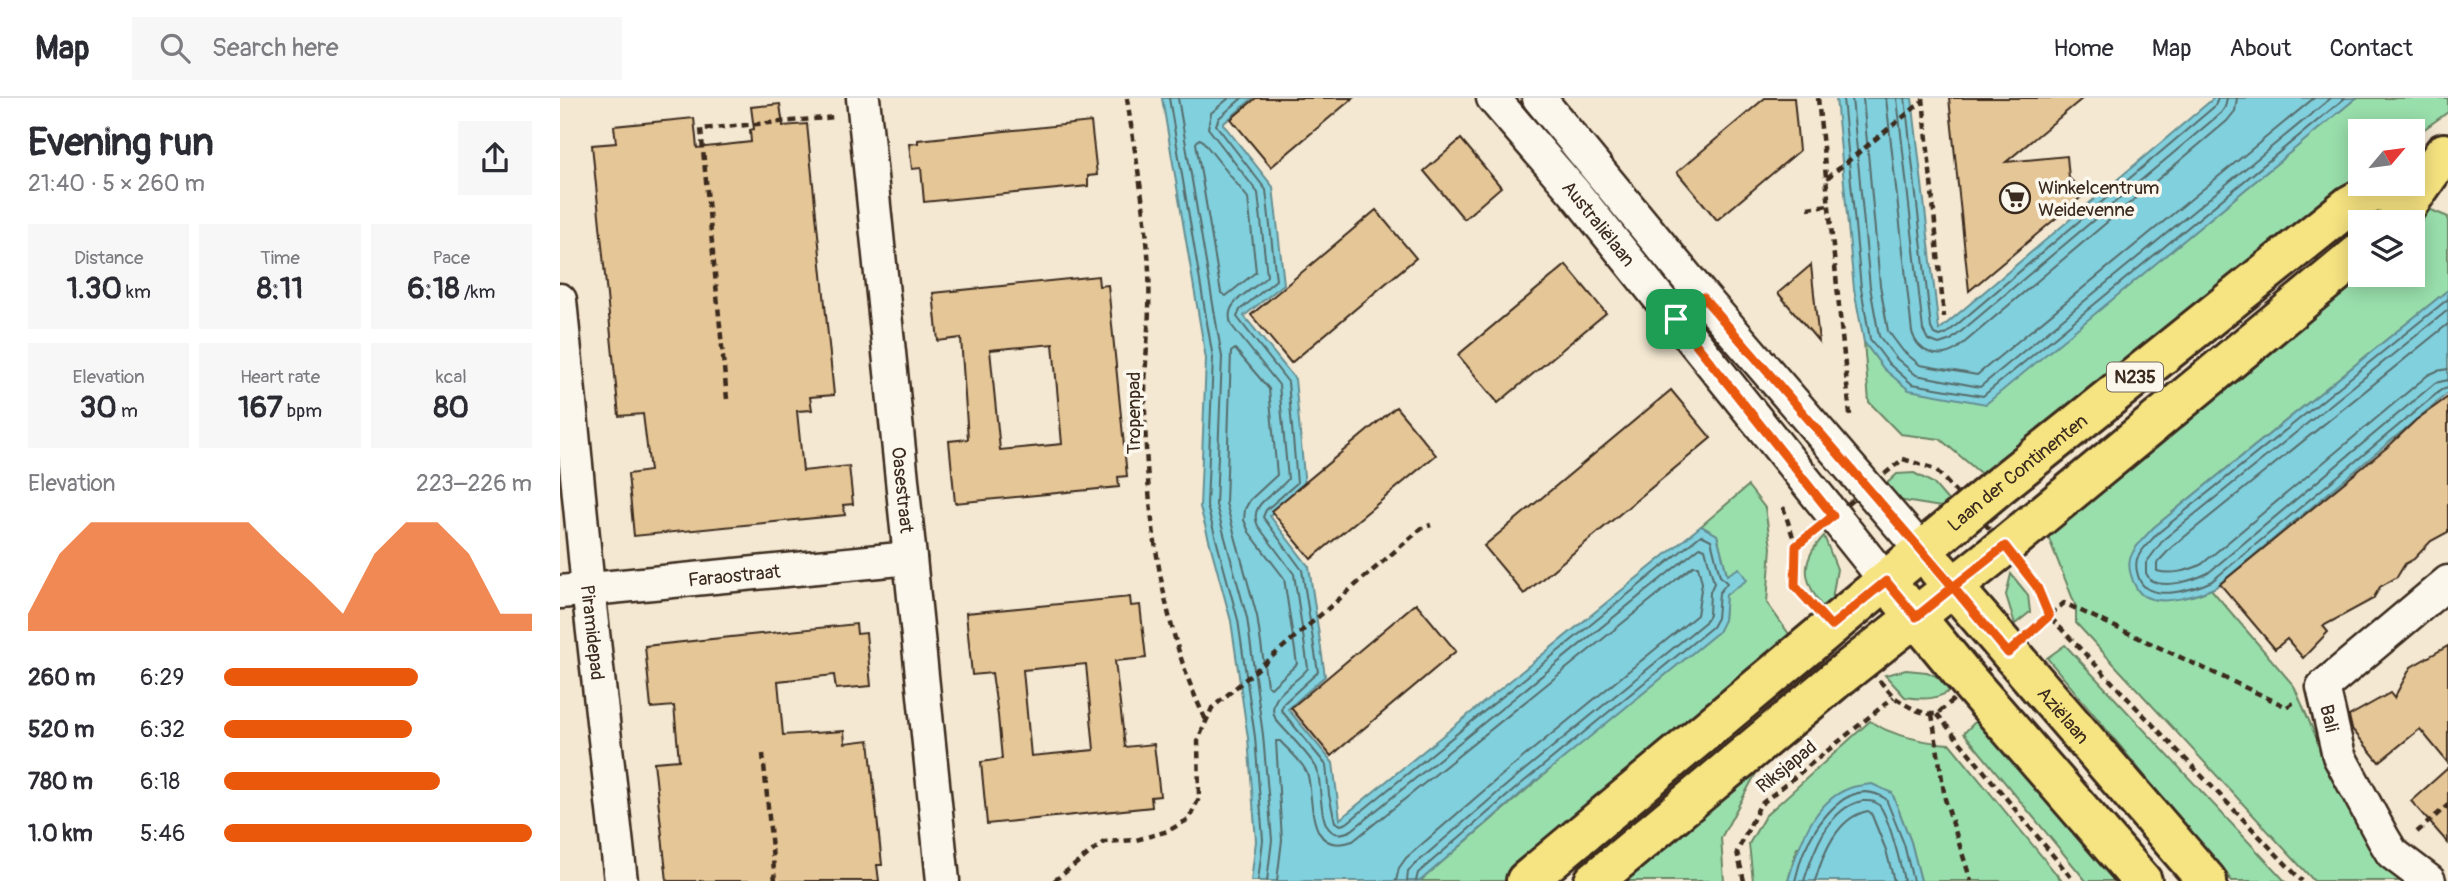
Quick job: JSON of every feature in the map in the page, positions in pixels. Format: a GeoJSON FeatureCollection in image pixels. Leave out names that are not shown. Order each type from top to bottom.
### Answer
{"type":"FeatureCollection","features":[{"type":"Feature","properties":{"kind":"main road"},"geometry":{"type":"LineString","coordinates":[[2402,210],[2435,157]]}},
{"type":"Feature","properties":{"kind":"main road","name":"Laan der Continenten"},"geometry":{"type":"LineString","coordinates":[[1526,881],[1971,509],[2350,205],[2366,196]]}},
{"type":"Feature","properties":{"kind":"main road","name":"N235"},"geometry":{"type":"LineString","coordinates":[[1594,881],[2348,263]]}},
{"type":"Feature","properties":{"kind":"main road","name":"Aziëlaan"},"geometry":{"type":"LineString","coordinates":[[1922,551],[2207,881]]}},
{"type":"Feature","properties":{"kind":"main road"},"geometry":{"type":"LineString","coordinates":[[1886,581],[1971,684],[2142,881]]}},
{"type":"Feature","properties":{"kind":"street","name":"Australiëlaan"},"geometry":{"type":"LineString","coordinates":[[1493,98],[1574,192],[1886,581]]}},
{"type":"Feature","properties":{"kind":"street","name":"Australiëlaan"},"geometry":{"type":"LineString","coordinates":[[1539,98],[1703,297],[1922,551]]}},
{"type":"Feature","properties":{"kind":"street","name":"Oasestraat"},"geometry":{"type":"LineString","coordinates":[[863,106],[943,881]]}},
{"type":"Feature","properties":{"kind":"street"},"geometry":{"type":"LineString","coordinates":[[1574,192],[1599,171]]}},
{"type":"Feature","properties":{"kind":"street"},"geometry":{"type":"LineString","coordinates":[[1676,319],[1703,297]]}},
{"type":"Feature","properties":{"kind":"street","name":"Piramidepad"},"geometry":{"type":"LineString","coordinates":[[560,300],[574,590],[621,881]]}},
{"type":"Feature","properties":{"kind":"street","name":"Faraostraat"},"geometry":{"type":"LineString","coordinates":[[574,590],[910,558]]}},
{"type":"Feature","properties":{"kind":"street","name":"Bali"},"geometry":{"type":"LineString","coordinates":[[2429,881],[2392,853],[2339,756],[2323,687],[2448,582]]}},
{"type":"Feature","properties":{"kind":"path","name":"Tropenpad"},"geometry":{"type":"LineString","coordinates":[[1127,98],[1147,233],[1149,330],[1145,393],[1149,498],[1175,640],[1191,691],[1206,720]]}},
{"type":"Feature","properties":{"kind":"path"},"geometry":{"type":"LineString","coordinates":[[1818,98],[1849,414],[1857,424]]}},
{"type":"Feature","properties":{"kind":"path"},"geometry":{"type":"LineString","coordinates":[[1826,179],[1923,100]]}},
{"type":"Feature","properties":{"kind":"path"},"geometry":{"type":"LineString","coordinates":[[1923,100],[1944,317]]}},
{"type":"Feature","properties":{"kind":"path"},"geometry":{"type":"LineString","coordinates":[[727,399],[701,129],[863,106]]}},
{"type":"Feature","properties":{"kind":"path"},"geometry":{"type":"LineString","coordinates":[[1808,208],[1829,205]]}},
{"type":"Feature","properties":{"kind":"path"},"geometry":{"type":"LineString","coordinates":[[1887,461],[1893,467],[1903,459],[1935,469],[1971,509]]}},
{"type":"Feature","properties":{"kind":"path"},"geometry":{"type":"LineString","coordinates":[[1831,626],[1795,586],[1796,546],[1833,516]]}},
{"type":"Feature","properties":{"kind":"path"},"geometry":{"type":"LineString","coordinates":[[1054,881],[1104,842],[1136,840],[1168,831],[1189,819],[1199,798],[1198,740],[1212,708],[1331,604],[1422,528],[1431,525]]}},
{"type":"Feature","properties":{"kind":"path"},"geometry":{"type":"LineString","coordinates":[[2005,546],[2037,587],[2049,616],[2302,881]]}},
{"type":"Feature","properties":{"kind":"path"},"geometry":{"type":"LineString","coordinates":[[2008,653],[2064,603],[2287,707],[2323,687]]}},
{"type":"Feature","properties":{"kind":"path","name":"Riksjapad"},"geometry":{"type":"LineString","coordinates":[[1744,881],[1737,852],[1760,805],[1894,697],[1907,706],[1932,714]]}},
{"type":"Feature","properties":{"kind":"path"},"geometry":{"type":"LineString","coordinates":[[1971,881],[1945,799],[1932,714],[1937,713],[2074,881]]}},
{"type":"Feature","properties":{"kind":"path"},"geometry":{"type":"LineString","coordinates":[[763,754],[775,881]]}},
{"type":"Feature","properties":{"kind":"path"},"geometry":{"type":"LineString","coordinates":[[2392,853],[2448,805]]}},
{"type":"Feature","properties":{"kind":"green space"},"geometry":{"type":"Polygon","coordinates":[[[2356,98],[2448,98],[2448,112],[2426,128],[2426,119],[2348,119],[2348,185],[2298,222],[1986,478],[1940,439],[1900,434],[1869,402],[1864,342],[1884,369],[1986,403],[2356,98]]]}},
{"type":"Feature","properties":{"kind":"green space"},"geometry":{"type":"Polygon","coordinates":[[[2417,204],[2448,217],[2448,290],[2153,528],[2146,597],[2179,598],[2211,589],[2294,686],[2323,753],[2412,881],[2314,881],[2076,623],[2076,607],[2044,526],[2348,285],[2425,287],[2425,210],[2416,210],[2417,204]]]}},
{"type":"Feature","properties":{"kind":"green space"},"geometry":{"type":"Polygon","coordinates":[[[1914,473],[1933,483],[1951,504],[1947,508],[1898,500],[1882,488],[1897,474],[1914,473]]]}},
{"type":"Feature","properties":{"kind":"green space"},"geometry":{"type":"Polygon","coordinates":[[[1748,486],[1765,508],[1771,547],[1767,603],[1794,641],[1507,881],[1420,881],[1724,620],[1727,575],[1717,535],[1701,526],[1748,486]]]}},
{"type":"Feature","properties":{"kind":"green space"},"geometry":{"type":"Polygon","coordinates":[[[1824,536],[1837,569],[1831,605],[1825,611],[1812,591],[1807,573],[1810,555],[1824,536]]]}},
{"type":"Feature","properties":{"kind":"green space"},"geometry":{"type":"Polygon","coordinates":[[[2011,574],[2028,595],[2030,612],[2015,624],[2006,595],[2011,574]]]}},
{"type":"Feature","properties":{"kind":"green space"},"geometry":{"type":"Polygon","coordinates":[[[2065,645],[2285,881],[2232,881],[2047,658],[2065,645]]]}},
{"type":"Feature","properties":{"kind":"green space"},"geometry":{"type":"Polygon","coordinates":[[[1906,670],[1927,672],[1957,686],[1932,698],[1905,697],[1885,675],[1906,670]]]}},
{"type":"Feature","properties":{"kind":"green space"},"geometry":{"type":"Polygon","coordinates":[[[1979,718],[2120,881],[2086,881],[1964,733],[1979,718]]]}},
{"type":"Feature","properties":{"kind":"green space"},"geometry":{"type":"Polygon","coordinates":[[[1870,721],[1908,737],[1950,744],[2062,881],[1921,881],[1911,842],[1892,793],[1797,848],[1788,881],[1753,881],[1749,844],[1765,816],[1870,721]]]}},
{"type":"Feature","properties":{"kind":"green space"},"geometry":{"type":"Polygon","coordinates":[[[1762,762],[1721,838],[1724,881],[1622,881],[1762,762]]]}},
{"type":"Feature","properties":{"kind":"water"},"geometry":{"type":"Polygon","coordinates":[[[1162,98],[1253,98],[1223,124],[1273,187],[1284,284],[1244,316],[1295,379],[1305,487],[1270,516],[1309,567],[1325,676],[1288,709],[1333,763],[1340,819],[1701,526],[1717,535],[1727,575],[1739,568],[1747,580],[1726,595],[1724,620],[1718,632],[1526,789],[1420,881],[1251,881],[1256,841],[1248,738],[1231,621],[1200,507],[1206,359],[1162,98]]]}},
{"type":"Feature","properties":{"kind":"water"},"geometry":{"type":"Polygon","coordinates":[[[1836,98],[1912,98],[1939,330],[2214,98],[2356,98],[1986,404],[1909,390],[1884,369],[1864,342],[1854,289],[1836,98]]]}},
{"type":"Feature","properties":{"kind":"water"},"geometry":{"type":"Polygon","coordinates":[[[2448,290],[2448,393],[2216,587],[2172,600],[2146,597],[2136,588],[2130,568],[2131,555],[2153,528],[2448,290]]]}},
{"type":"Feature","properties":{"kind":"water"},"geometry":{"type":"Polygon","coordinates":[[[1872,784],[1892,793],[1911,842],[1921,881],[1788,881],[1802,840],[1826,803],[1850,788],[1872,784]]]}},
{"type":"Feature","properties":{"kind":"building"},"geometry":{"type":"Polygon","coordinates":[[[1256,98],[1353,98],[1271,167],[1231,119],[1256,98]]]}},
{"type":"Feature","properties":{"kind":"building"},"geometry":{"type":"Polygon","coordinates":[[[1765,98],[1794,98],[1799,151],[1717,220],[1677,172],[1765,98]]]}},
{"type":"Feature","properties":{"kind":"building","name":"Winkelcentrum Weidevenne"},"geometry":{"type":"Polygon","coordinates":[[[1949,98],[2083,98],[2006,162],[2067,156],[2069,178],[2085,194],[1969,291],[1949,98]]]}},
{"type":"Feature","properties":{"kind":"building"},"geometry":{"type":"Polygon","coordinates":[[[780,104],[783,126],[807,124],[834,395],[810,397],[812,410],[797,411],[803,471],[849,466],[853,504],[843,505],[845,515],[634,536],[628,474],[650,471],[643,414],[619,416],[592,145],[616,143],[614,126],[694,118],[697,148],[751,142],[750,130],[754,129],[751,107],[780,104]]]}},
{"type":"Feature","properties":{"kind":"building"},"geometry":{"type":"Polygon","coordinates":[[[1091,122],[1097,175],[1088,176],[1088,186],[924,202],[921,168],[912,169],[909,144],[918,143],[918,140],[1091,122]]]}},
{"type":"Feature","properties":{"kind":"building"},"geometry":{"type":"Polygon","coordinates":[[[1461,139],[1501,187],[1464,219],[1424,171],[1461,139]]]}},
{"type":"Feature","properties":{"kind":"building"},"geometry":{"type":"Polygon","coordinates":[[[1376,210],[1416,258],[1291,363],[1251,315],[1376,210]]]}},
{"type":"Feature","properties":{"kind":"building"},"geometry":{"type":"Polygon","coordinates":[[[1566,265],[1606,313],[1498,403],[1458,355],[1566,265]]]}},
{"type":"Feature","properties":{"kind":"building"},"geometry":{"type":"Polygon","coordinates":[[[1811,265],[1819,342],[1778,293],[1811,265]]]}},
{"type":"Feature","properties":{"kind":"building"},"geometry":{"type":"Polygon","coordinates":[[[1098,276],[1099,286],[1108,285],[1127,476],[1118,477],[1119,487],[955,503],[949,441],[968,439],[961,338],[938,341],[933,293],[1098,276]],[[1053,344],[990,350],[1000,450],[1062,444],[1053,344]]]}},
{"type":"Feature","properties":{"kind":"building"},"geometry":{"type":"Polygon","coordinates":[[[1671,390],[1711,438],[1524,594],[1484,546],[1671,390]]]}},
{"type":"Feature","properties":{"kind":"building"},"geometry":{"type":"Polygon","coordinates":[[[2448,397],[2448,532],[2431,541],[2414,559],[2405,564],[2397,577],[2380,587],[2373,599],[2323,626],[2328,632],[2303,658],[2287,639],[2275,649],[2220,584],[2391,444],[2416,420],[2448,397]]]}},
{"type":"Feature","properties":{"kind":"building"},"geometry":{"type":"Polygon","coordinates":[[[1396,407],[1436,455],[1311,559],[1271,511],[1396,407]]]}},
{"type":"Feature","properties":{"kind":"building"},"geometry":{"type":"Polygon","coordinates":[[[1130,597],[1131,606],[1140,605],[1146,658],[1115,661],[1125,747],[1154,744],[1160,796],[1151,797],[1152,807],[987,824],[981,762],[1002,759],[998,716],[992,673],[972,675],[966,613],[1130,597]],[[1086,664],[1023,670],[1031,756],[1094,750],[1086,664]]]}},
{"type":"Feature","properties":{"kind":"building"},"geometry":{"type":"Polygon","coordinates":[[[1416,603],[1456,651],[1331,756],[1291,708],[1416,603]]]}},
{"type":"Feature","properties":{"kind":"building"},"geometry":{"type":"Polygon","coordinates":[[[856,624],[857,634],[866,633],[871,686],[836,689],[834,675],[778,681],[783,735],[844,731],[845,743],[869,740],[882,865],[877,865],[879,881],[667,881],[654,762],[679,760],[674,706],[651,708],[645,646],[856,624]]]}},
{"type":"Feature","properties":{"kind":"building"},"geometry":{"type":"Polygon","coordinates":[[[2448,646],[2448,763],[2420,729],[2379,762],[2352,729],[2349,716],[2390,693],[2394,698],[2411,667],[2448,646]]]}},
{"type":"Feature","properties":{"kind":"building"},"geometry":{"type":"Polygon","coordinates":[[[2448,768],[2448,843],[2411,801],[2448,768]]]}},
{"type":"Feature","properties":{"kind":"place","name":"Winkelcentrum Weidevenne"},"geometry":{"type":"Point","coordinates":[2015,198]}},
{"type":"Feature","properties":{"kind":"route"},"geometry":{"type":"LineString","coordinates":[[1676,319],[1703,297],[1953,587],[2005,546],[2037,587],[2049,616],[2008,653],[1953,587],[1916,617],[1886,581],[1831,626],[1795,586],[1796,546],[1833,516],[1676,319]]}}]}
